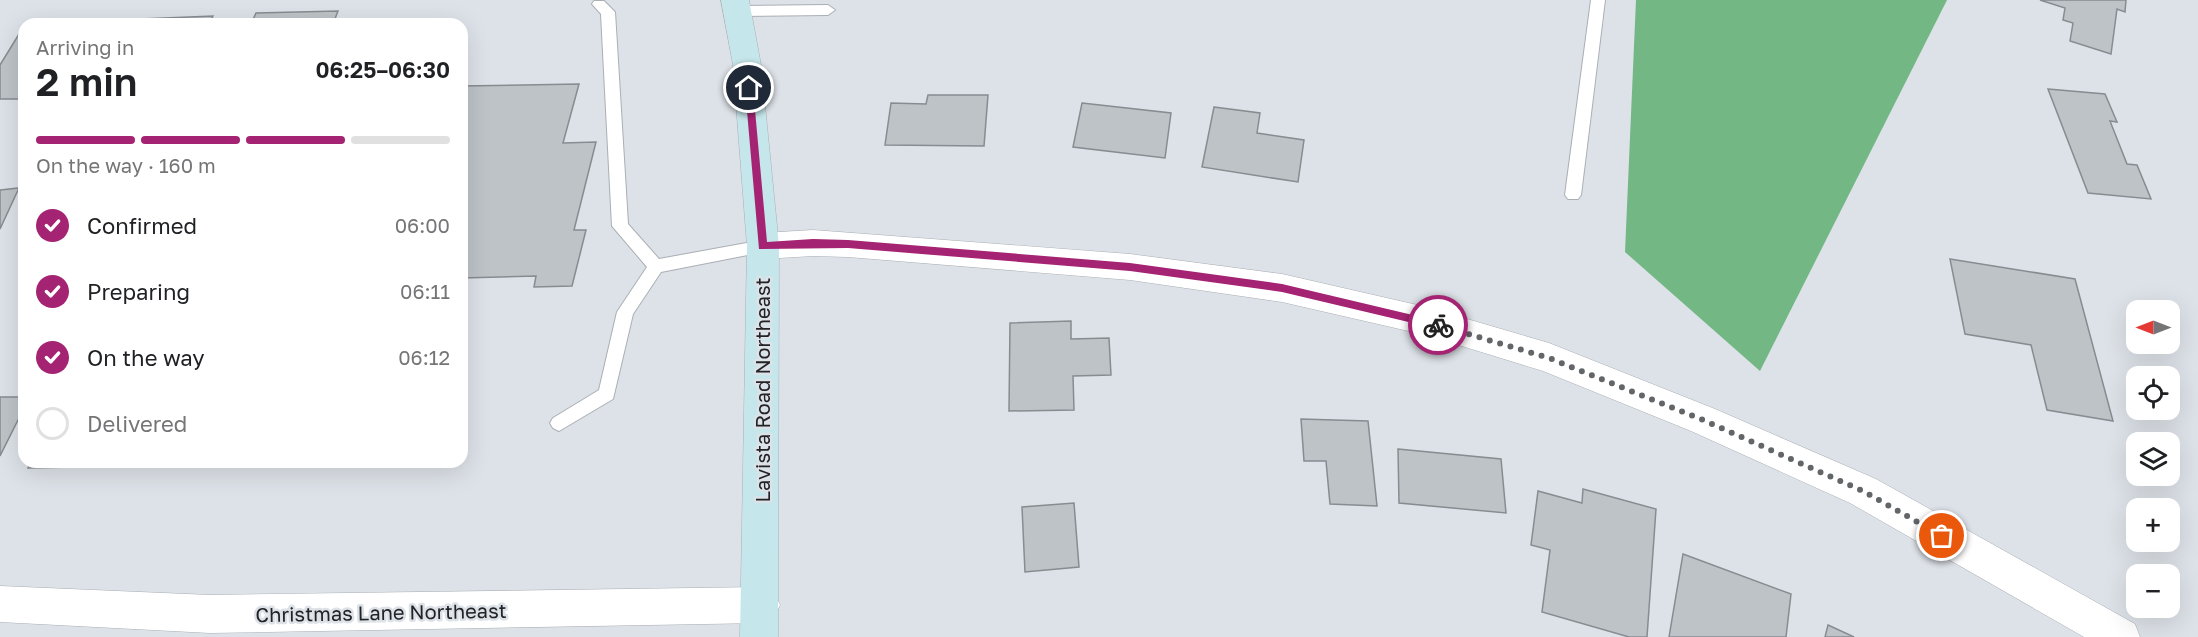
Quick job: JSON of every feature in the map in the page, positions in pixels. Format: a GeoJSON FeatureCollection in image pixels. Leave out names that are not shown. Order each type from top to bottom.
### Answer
{"type":"FeatureCollection","features":[{"type":"Feature","properties":{"kind":"main road","name":"Lavista Road Northeast"},"geometry":{"type":"LineString","coordinates":[[736,6],[747,65],[763,246],[760,621]]}},
{"type":"Feature","properties":{"kind":"street"},"geometry":{"type":"LineString","coordinates":[[763,246],[813,243],[848,244],[1130,267],[1282,288],[1426,321],[1549,358],[1703,420],[1863,491],[2121,637]]}},
{"type":"Feature","properties":{"kind":"street","name":"Christmas Lane Northeast"},"geometry":{"type":"LineString","coordinates":[[0,604],[210,614],[760,621]]}},
{"type":"Feature","properties":{"kind":"lane"},"geometry":{"type":"LineString","coordinates":[[1573,195],[1598,0]]}},
{"type":"Feature","properties":{"kind":"lane"},"geometry":{"type":"LineString","coordinates":[[599,4],[608,12],[620,226],[656,266]]}},
{"type":"Feature","properties":{"kind":"lane"},"geometry":{"type":"LineString","coordinates":[[736,6],[828,10]]}},
{"type":"Feature","properties":{"kind":"lane"},"geometry":{"type":"LineString","coordinates":[[559,423],[607,394],[625,312],[656,266],[763,246]]}},
{"type":"Feature","properties":{"kind":"green space"},"geometry":{"type":"Polygon","coordinates":[[[1636,0],[1947,0],[1760,371],[1625,252],[1636,0]]]}},
{"type":"Feature","properties":{"kind":"building"},"geometry":{"type":"Polygon","coordinates":[[[2040,0],[2126,0],[2125,12],[2117,9],[2111,54],[2070,41],[2073,23],[2063,20],[2065,8],[2040,0]]]}},
{"type":"Feature","properties":{"kind":"building"},"geometry":{"type":"Polygon","coordinates":[[[338,11],[335,18],[254,18],[256,13],[338,11]]]}},
{"type":"Feature","properties":{"kind":"building"},"geometry":{"type":"Polygon","coordinates":[[[213,16],[212,18],[164,18],[213,16]]]}},
{"type":"Feature","properties":{"kind":"building"},"geometry":{"type":"Polygon","coordinates":[[[18,36],[18,99],[0,99],[0,65],[18,36]]]}},
{"type":"Feature","properties":{"kind":"building"},"geometry":{"type":"Polygon","coordinates":[[[579,84],[563,143],[596,142],[574,230],[586,230],[572,286],[534,287],[536,276],[468,278],[468,86],[579,84]]]}},
{"type":"Feature","properties":{"kind":"building"},"geometry":{"type":"Polygon","coordinates":[[[2048,89],[2105,94],[2117,122],[2110,121],[2127,164],[2137,165],[2151,199],[2088,193],[2048,89]]]}},
{"type":"Feature","properties":{"kind":"building"},"geometry":{"type":"Polygon","coordinates":[[[928,95],[988,95],[984,146],[885,145],[891,103],[926,104],[928,95]]]}},
{"type":"Feature","properties":{"kind":"building"},"geometry":{"type":"Polygon","coordinates":[[[1082,103],[1171,113],[1165,158],[1073,147],[1082,103]]]}},
{"type":"Feature","properties":{"kind":"building"},"geometry":{"type":"Polygon","coordinates":[[[1214,107],[1260,113],[1257,133],[1304,140],[1298,182],[1202,167],[1214,107]]]}},
{"type":"Feature","properties":{"kind":"building"},"geometry":{"type":"Polygon","coordinates":[[[18,188],[0,229],[0,190],[18,188]]]}},
{"type":"Feature","properties":{"kind":"building"},"geometry":{"type":"Polygon","coordinates":[[[1950,259],[2075,279],[2113,421],[2047,410],[2031,345],[1965,334],[1950,259]]]}},
{"type":"Feature","properties":{"kind":"building"},"geometry":{"type":"Polygon","coordinates":[[[1071,321],[1071,339],[1109,338],[1111,375],[1073,376],[1074,410],[1009,411],[1010,323],[1071,321]]]}},
{"type":"Feature","properties":{"kind":"building"},"geometry":{"type":"Polygon","coordinates":[[[0,397],[18,397],[18,420],[0,456],[0,397]]]}},
{"type":"Feature","properties":{"kind":"building"},"geometry":{"type":"Polygon","coordinates":[[[1301,419],[1368,421],[1377,506],[1330,504],[1326,461],[1304,461],[1301,419]]]}},
{"type":"Feature","properties":{"kind":"building"},"geometry":{"type":"Polygon","coordinates":[[[1398,449],[1501,459],[1506,513],[1399,503],[1398,449]]]}},
{"type":"Feature","properties":{"kind":"building"},"geometry":{"type":"Polygon","coordinates":[[[1583,489],[1656,509],[1647,637],[1629,637],[1542,612],[1550,550],[1531,545],[1538,491],[1582,503],[1583,489]]]}},
{"type":"Feature","properties":{"kind":"building"},"geometry":{"type":"Polygon","coordinates":[[[1074,503],[1079,567],[1025,572],[1022,507],[1074,503]]]}},
{"type":"Feature","properties":{"kind":"building"},"geometry":{"type":"Polygon","coordinates":[[[1683,554],[1791,594],[1786,637],[1669,637],[1683,554]]]}},
{"type":"Feature","properties":{"kind":"building"},"geometry":{"type":"Polygon","coordinates":[[[1828,625],[1854,637],[1825,637],[1828,625]]]}},
{"type":"Feature","properties":{"kind":"way so far"},"geometry":{"type":"LineString","coordinates":[[1438,325],[1549,358],[1703,420],[1863,491],[1942,536]]}},
{"type":"Feature","properties":{"kind":"route"},"geometry":{"type":"LineString","coordinates":[[749,88],[763,246],[813,243],[848,244],[1130,267],[1282,288],[1438,325]]}}]}
